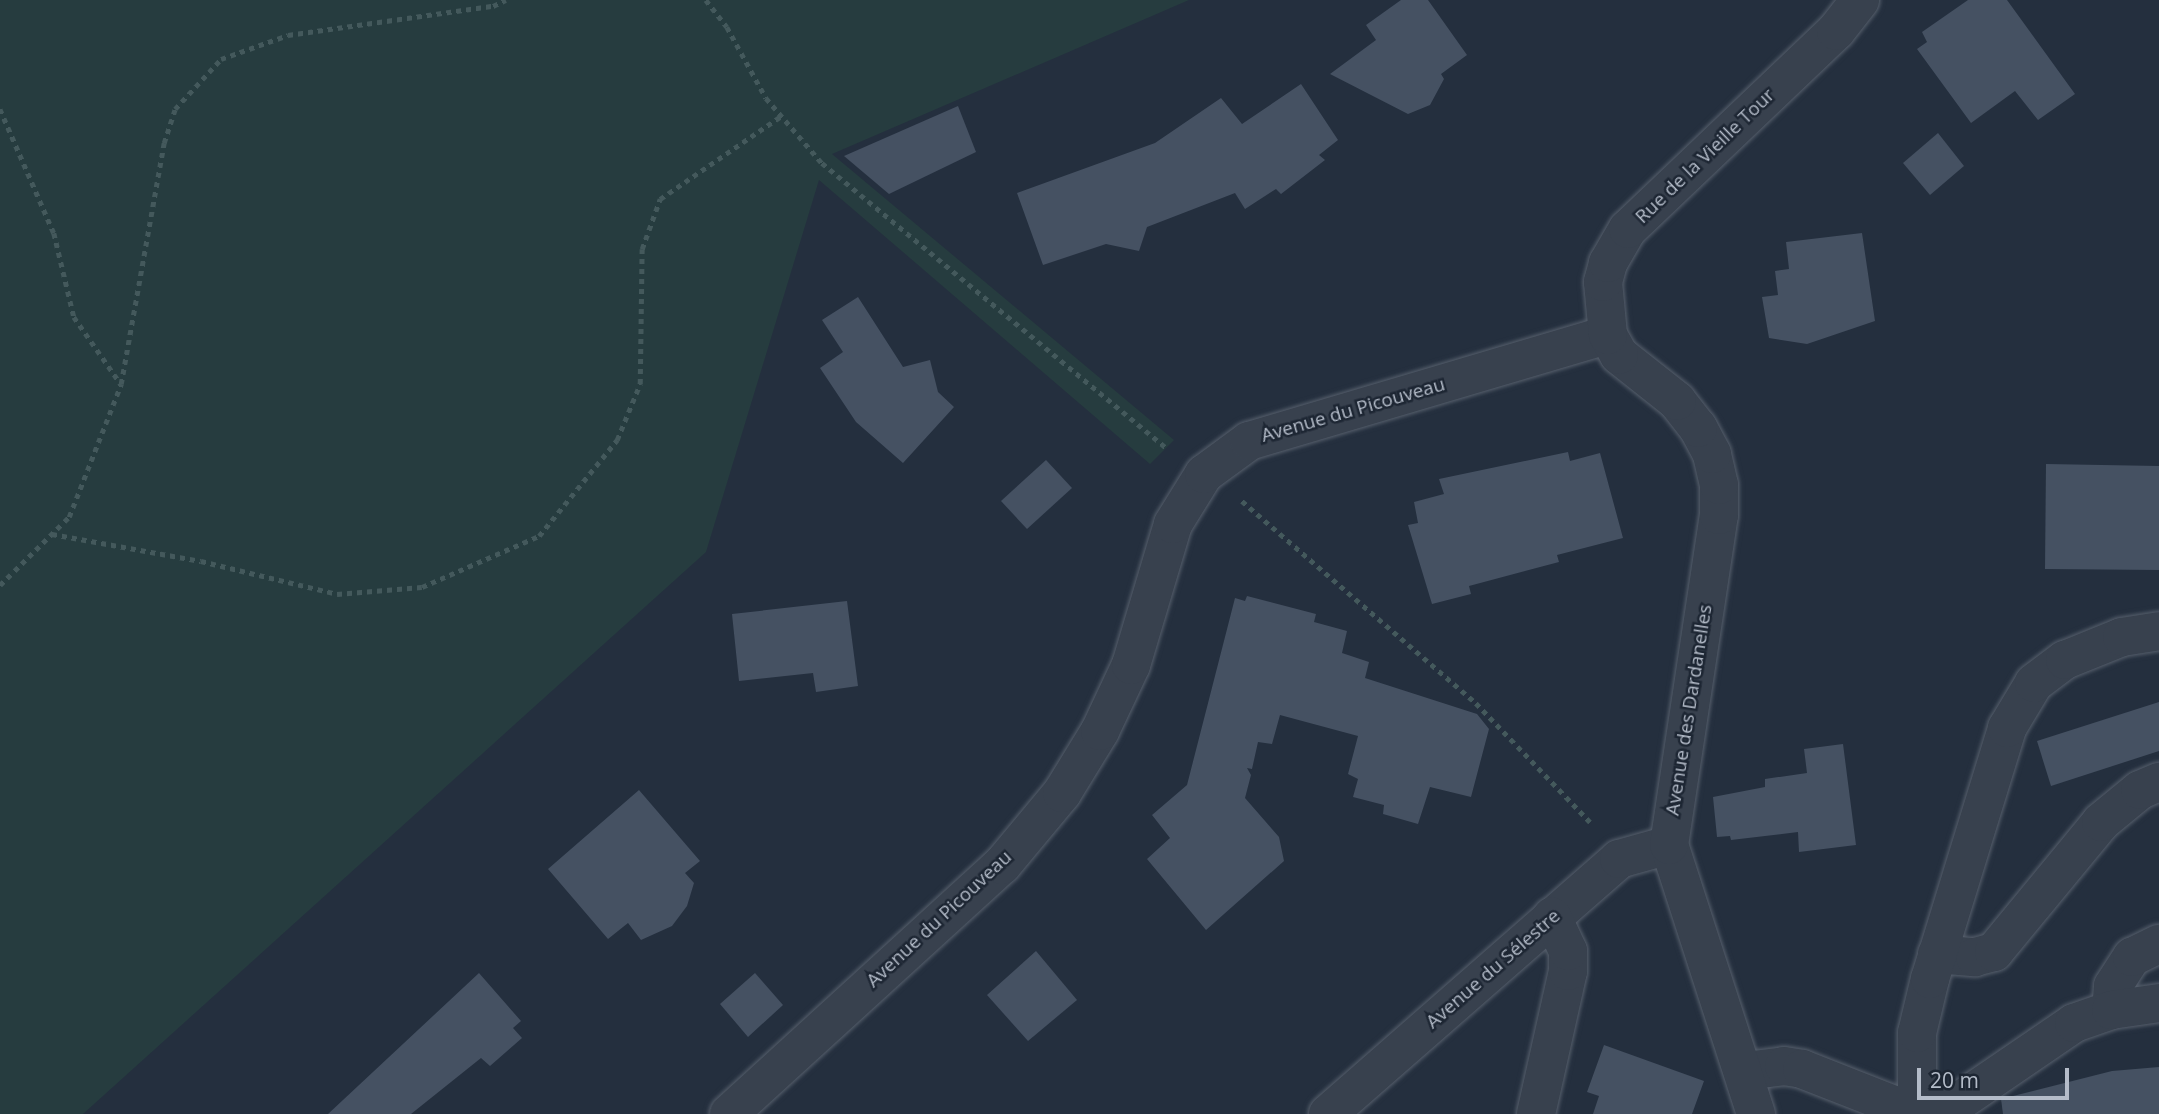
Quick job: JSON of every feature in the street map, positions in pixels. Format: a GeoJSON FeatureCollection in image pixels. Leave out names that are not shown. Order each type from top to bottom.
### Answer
{"type":"FeatureCollection","features":[{"type":"Feature","properties":{"kind":"street","name":"Rue de la Vieille Tour"},"geometry":{"type":"LineString","coordinates":[[1608,335],[1603,282],[1608,263],[1628,229],[1836,31],[1860,0]]}},
{"type":"Feature","properties":{"kind":"street","name":"Avenue du Picouveau"},"geometry":{"type":"LineString","coordinates":[[729,1114],[1002,864],[1062,793],[1100,731],[1131,665],[1173,524],[1218,484],[1249,441],[1608,335]]}},
{"type":"Feature","properties":{"kind":"street","name":"Avenue des Dardanelles"},"geometry":{"type":"LineString","coordinates":[[1608,335],[1619,355],[1677,401],[1698,428],[1712,454],[1719,485],[1719,515],[1669,845],[1745,1072],[1756,1114]]}},
{"type":"Feature","properties":{"kind":"street"},"geometry":{"type":"LineString","coordinates":[[1917,1114],[1917,1033],[1937,954],[2007,728],[2034,683],[2066,660],[2122,637],[2159,632]]}},
{"type":"Feature","properties":{"kind":"street"},"geometry":{"type":"LineString","coordinates":[[1937,954],[1975,957],[1994,952],[2101,822],[2140,790],[2159,782]]}},
{"type":"Feature","properties":{"kind":"street","name":"Avenue du Sélestre"},"geometry":{"type":"LineString","coordinates":[[1328,1114],[1619,859],[1669,845]]}},
{"type":"Feature","properties":{"kind":"street"},"geometry":{"type":"LineString","coordinates":[[1536,1114],[1568,971],[1565,940],[1552,916]]}},
{"type":"Feature","properties":{"kind":"street"},"geometry":{"type":"LineString","coordinates":[[2111,1010],[2113,986],[2132,957],[2159,944]]}},
{"type":"Feature","properties":{"kind":"street"},"geometry":{"type":"LineString","coordinates":[[1745,1072],[1784,1066],[1802,1069],[1917,1114],[1954,1105],[2074,1023],[2111,1010],[2159,1003]]}},
{"type":"Feature","properties":{"kind":"path"},"geometry":{"type":"LineString","coordinates":[[0,585],[69,517],[121,384],[164,143],[175,109],[221,59],[288,35],[493,6],[506,0]]}},
{"type":"Feature","properties":{"kind":"path"},"geometry":{"type":"LineString","coordinates":[[706,0],[727,27],[766,98],[822,163],[1154,441],[1218,484],[1476,702],[1593,824]]}},
{"type":"Feature","properties":{"kind":"path"},"geometry":{"type":"LineString","coordinates":[[0,109],[54,233],[74,317],[121,384]]}},
{"type":"Feature","properties":{"kind":"path"},"geometry":{"type":"LineString","coordinates":[[52,534],[201,561],[337,594],[422,587],[539,536],[617,440],[640,384],[642,249],[660,199],[781,117]]}},
{"type":"Feature","properties":{"kind":"green space"},"geometry":{"type":"Polygon","coordinates":[[[0,0],[1189,0],[832,154],[1174,440],[1150,464],[819,180],[706,552],[83,1114],[0,1114],[0,0]]]}},
{"type":"Feature","properties":{"kind":"building"},"geometry":{"type":"Polygon","coordinates":[[[1401,0],[1428,0],[1467,55],[1441,74],[1444,79],[1430,105],[1408,114],[1330,74],[1376,40],[1366,25],[1401,0]]]}},
{"type":"Feature","properties":{"kind":"building"},"geometry":{"type":"Polygon","coordinates":[[[1968,0],[2007,0],[2075,94],[2038,120],[2015,91],[1971,123],[1917,49],[1927,42],[1922,32],[1968,0]]]}},
{"type":"Feature","properties":{"kind":"building"},"geometry":{"type":"Polygon","coordinates":[[[1301,84],[1338,140],[1319,155],[1325,160],[1281,194],[1276,189],[1245,209],[1235,193],[1147,227],[1139,251],[1106,244],[1043,265],[1017,193],[1155,143],[1221,98],[1242,124],[1301,84]]]}},
{"type":"Feature","properties":{"kind":"building"},"geometry":{"type":"Polygon","coordinates":[[[958,106],[976,152],[889,194],[844,156],[958,106]]]}},
{"type":"Feature","properties":{"kind":"building"},"geometry":{"type":"Polygon","coordinates":[[[1938,133],[1964,166],[1930,195],[1903,163],[1938,133]]]}},
{"type":"Feature","properties":{"kind":"building"},"geometry":{"type":"Polygon","coordinates":[[[1862,233],[1875,321],[1807,344],[1769,338],[1762,297],[1778,295],[1775,271],[1789,269],[1786,242],[1862,233]]]}},
{"type":"Feature","properties":{"kind":"building"},"geometry":{"type":"Polygon","coordinates":[[[858,297],[903,367],[930,360],[938,392],[954,407],[903,463],[856,422],[820,368],[843,352],[822,320],[858,297]]]}},
{"type":"Feature","properties":{"kind":"building"},"geometry":{"type":"Polygon","coordinates":[[[1568,452],[1570,461],[1600,453],[1623,538],[1557,555],[1559,562],[1469,586],[1471,594],[1432,604],[1408,525],[1418,523],[1414,502],[1444,494],[1439,479],[1568,452]]]}},
{"type":"Feature","properties":{"kind":"building"},"geometry":{"type":"Polygon","coordinates":[[[1046,460],[1072,488],[1027,529],[1001,501],[1046,460]]]}},
{"type":"Feature","properties":{"kind":"building"},"geometry":{"type":"Polygon","coordinates":[[[2046,464],[2159,466],[2159,570],[2045,569],[2046,464]]]}},
{"type":"Feature","properties":{"kind":"building"},"geometry":{"type":"Polygon","coordinates":[[[1247,596],[1316,614],[1314,622],[1347,631],[1342,653],[1369,662],[1365,678],[1477,714],[1489,729],[1471,797],[1430,787],[1418,824],[1383,814],[1384,805],[1353,797],[1358,779],[1348,774],[1358,736],[1280,715],[1272,744],[1258,742],[1252,769],[1247,768],[1251,775],[1245,798],[1279,837],[1284,861],[1206,930],[1147,859],[1170,838],[1152,815],[1187,785],[1235,598],[1245,601],[1247,596]]]}},
{"type":"Feature","properties":{"kind":"building"},"geometry":{"type":"Polygon","coordinates":[[[847,601],[858,686],[816,692],[813,673],[739,681],[732,614],[847,601]]]}},
{"type":"Feature","properties":{"kind":"building"},"geometry":{"type":"Polygon","coordinates":[[[2159,702],[2159,751],[2051,786],[2037,741],[2159,702]]]}},
{"type":"Feature","properties":{"kind":"building"},"geometry":{"type":"Polygon","coordinates":[[[1843,744],[1856,845],[1799,852],[1798,832],[1731,840],[1730,836],[1717,837],[1713,797],[1765,787],[1765,779],[1807,773],[1804,749],[1843,744]]]}},
{"type":"Feature","properties":{"kind":"building"},"geometry":{"type":"Polygon","coordinates":[[[639,790],[700,861],[685,873],[694,883],[687,906],[672,926],[641,940],[628,923],[608,939],[548,869],[639,790]]]}},
{"type":"Feature","properties":{"kind":"building"},"geometry":{"type":"Polygon","coordinates":[[[1036,951],[1077,1000],[1028,1041],[987,995],[1036,951]]]}},
{"type":"Feature","properties":{"kind":"building"},"geometry":{"type":"Polygon","coordinates":[[[479,973],[521,1021],[513,1028],[522,1038],[490,1066],[481,1058],[411,1114],[328,1114],[479,973]]]}},
{"type":"Feature","properties":{"kind":"building"},"geometry":{"type":"Polygon","coordinates":[[[755,973],[783,1005],[748,1037],[720,1004],[755,973]]]}},
{"type":"Feature","properties":{"kind":"building"},"geometry":{"type":"Polygon","coordinates":[[[1604,1045],[1704,1081],[1692,1114],[1593,1114],[1599,1096],[1587,1092],[1604,1045]]]}},
{"type":"Feature","properties":{"kind":"building"},"geometry":{"type":"Polygon","coordinates":[[[2159,1067],[2159,1114],[2003,1114],[2001,1099],[2112,1071],[2159,1067]]]}}]}
